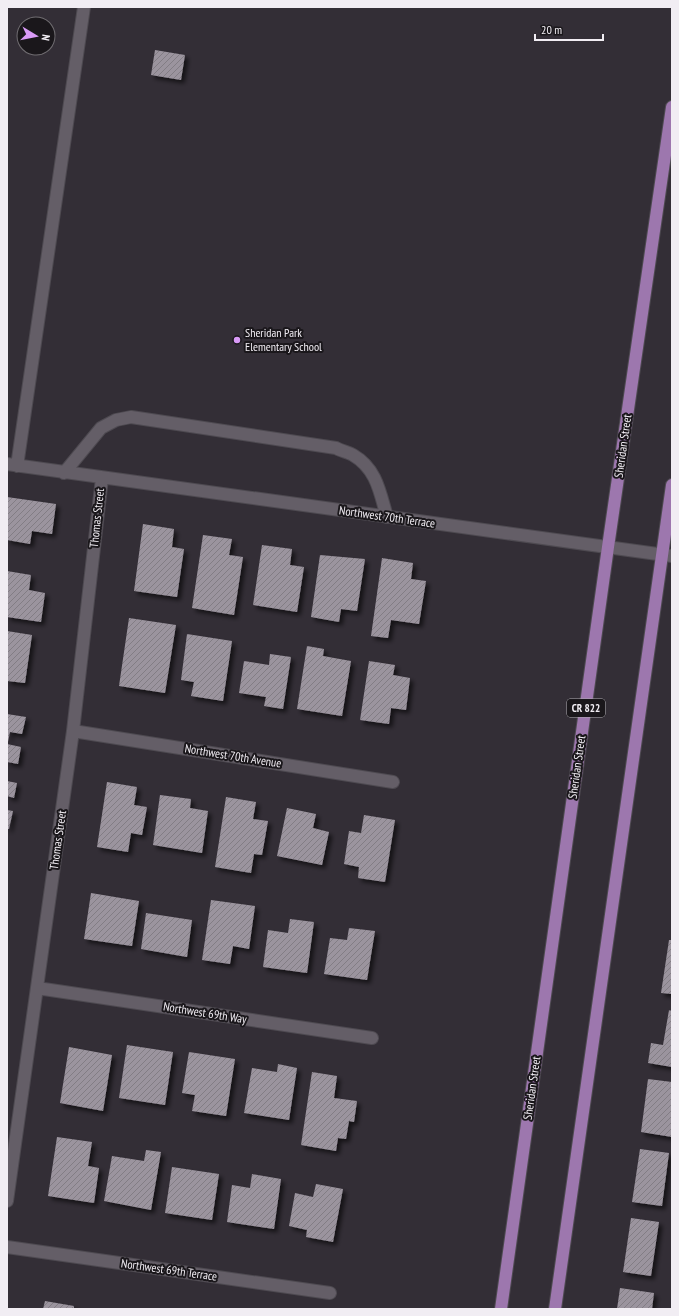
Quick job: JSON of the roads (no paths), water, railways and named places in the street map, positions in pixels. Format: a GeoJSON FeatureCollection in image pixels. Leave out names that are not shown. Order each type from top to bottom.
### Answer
{"type":"FeatureCollection","features":[{"type":"Feature","properties":{"kind":"main road","name":"Sheridan Street"},"geometry":{"type":"LineString","coordinates":[[501,1309],[608,547],[672,107]]}},
{"type":"Feature","properties":{"kind":"main road"},"geometry":{"type":"LineString","coordinates":[[555,1309],[667,556],[672,485]]}},
{"type":"Feature","properties":{"kind":"street"},"geometry":{"type":"LineString","coordinates":[[12,465],[84,7]]}},
{"type":"Feature","properties":{"kind":"street"},"geometry":{"type":"LineString","coordinates":[[64,472],[101,428],[116,420],[131,417],[336,448],[353,455],[365,464],[376,478],[387,517]]}},
{"type":"Feature","properties":{"kind":"street","name":"Northwest 70th Terrace"},"geometry":{"type":"LineString","coordinates":[[12,465],[667,556]]}},
{"type":"Feature","properties":{"kind":"street","name":"Thomas Street"},"geometry":{"type":"LineString","coordinates":[[7,1201],[73,731],[102,478]]}},
{"type":"Feature","properties":{"kind":"street","name":"Northwest 70th Avenue"},"geometry":{"type":"LineString","coordinates":[[73,731],[393,782]]}},
{"type":"Feature","properties":{"kind":"street","name":"Northwest 69th Way"},"geometry":{"type":"LineString","coordinates":[[37,988],[372,1038]]}},
{"type":"Feature","properties":{"kind":"street","name":"Northwest 69th Terrace"},"geometry":{"type":"LineString","coordinates":[[7,1247],[330,1293]]}},
{"type":"Feature","properties":{"kind":"place","name":"Sheridan Park Elementary School"},"geometry":{"type":"Point","coordinates":[237,340]}}]}
